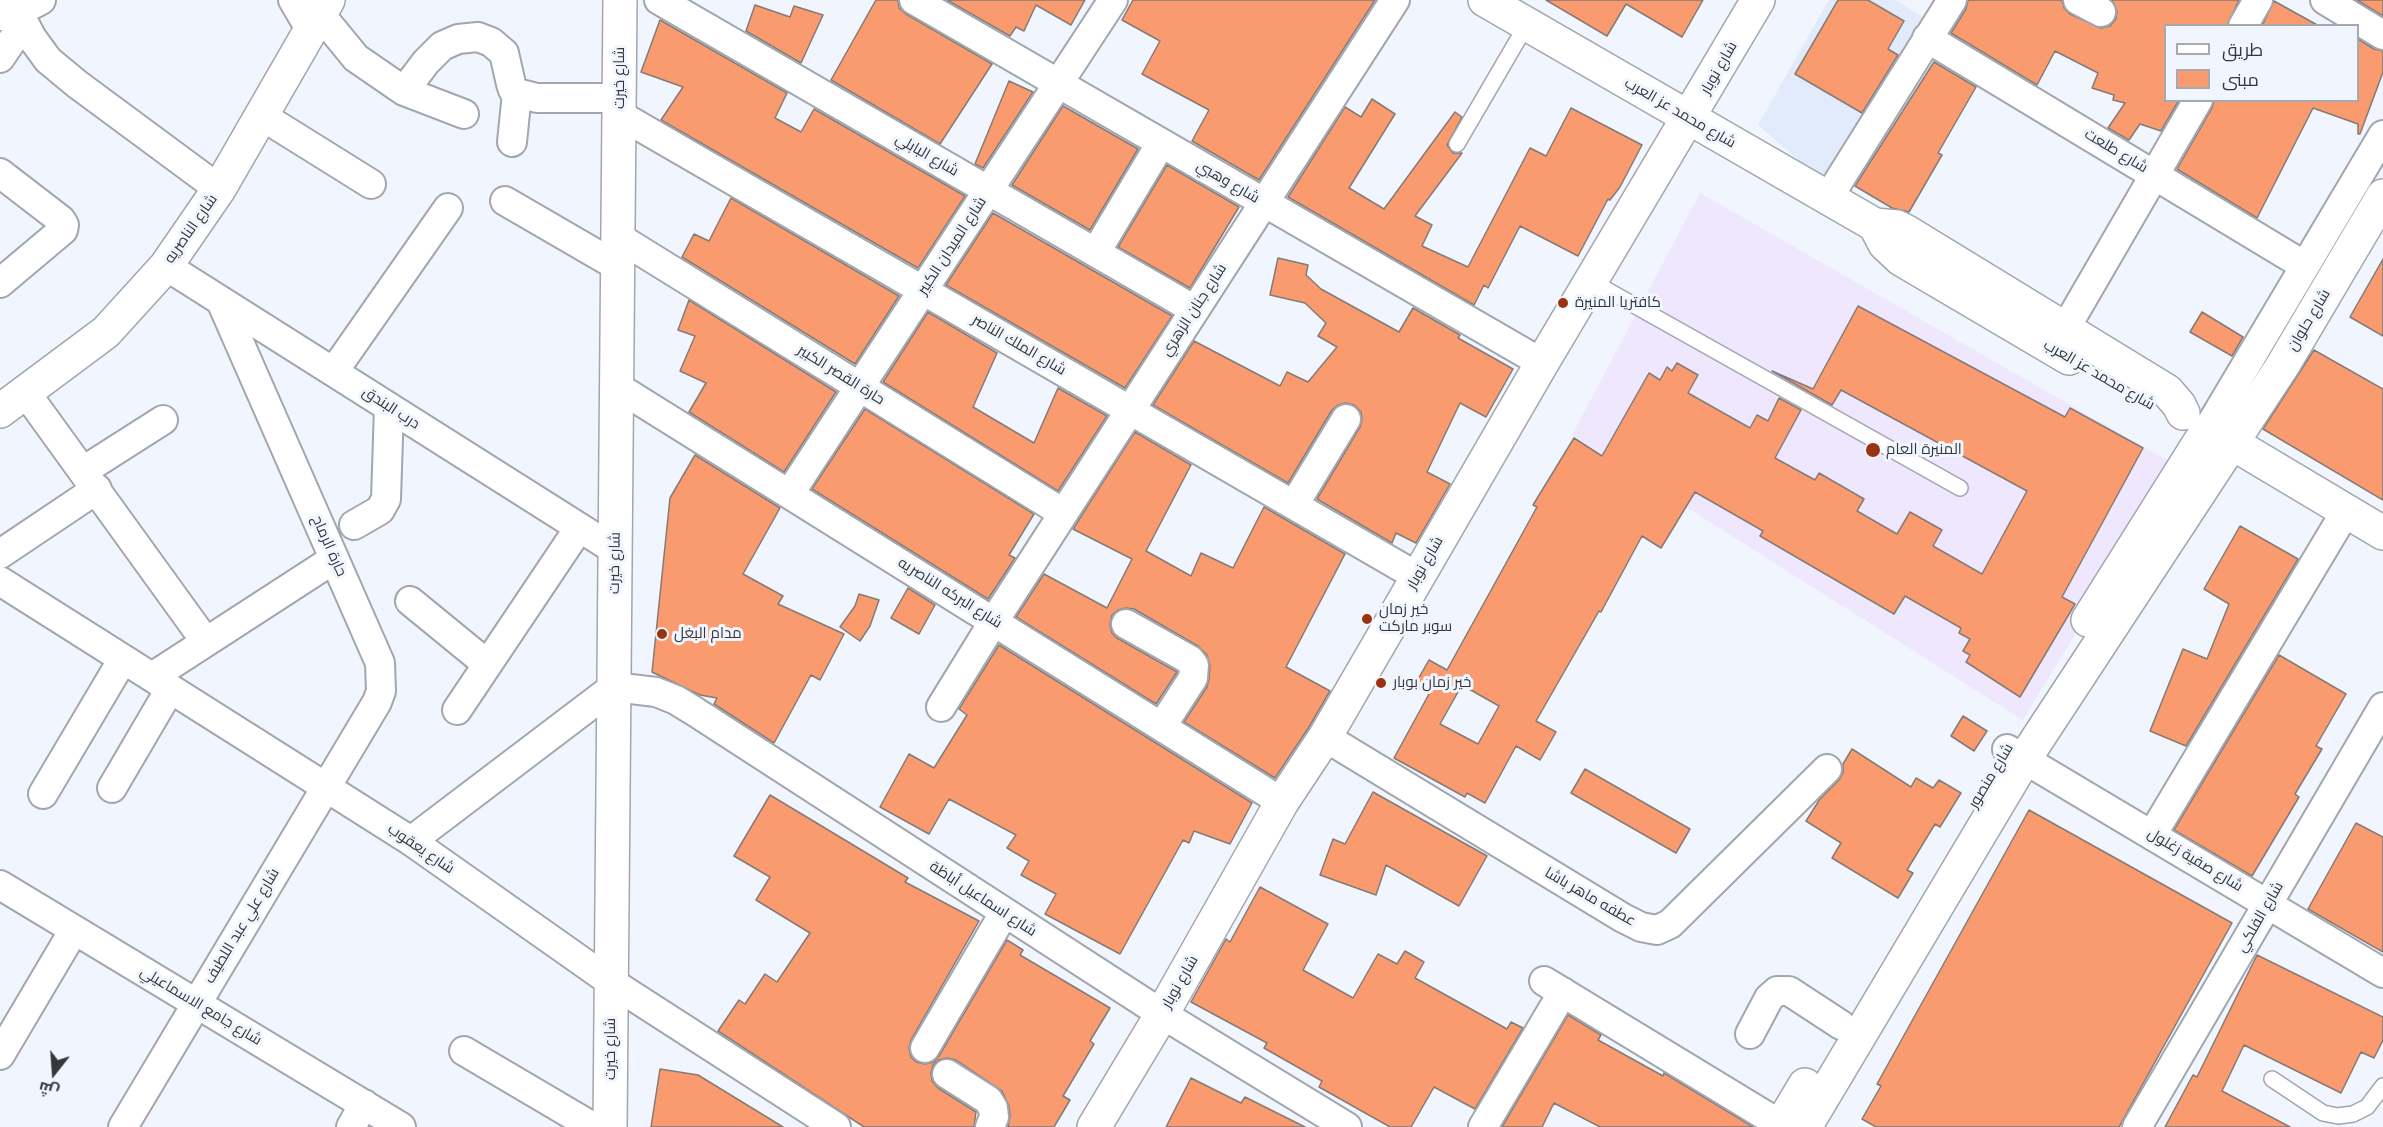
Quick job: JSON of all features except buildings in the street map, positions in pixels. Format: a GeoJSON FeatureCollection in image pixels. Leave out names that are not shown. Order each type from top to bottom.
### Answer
{"type":"FeatureCollection","features":[{"type":"Feature","properties":{"kind":"street","name":"شارع خيرت"},"geometry":{"type":"LineString","coordinates":[[602,1120],[611,982],[620,0]]}},
{"type":"Feature","properties":{"kind":"street","name":"شارع البابلي"},"geometry":{"type":"LineString","coordinates":[[659,0],[1195,310]]}},
{"type":"Feature","properties":{"kind":"street","name":"شارع وهبي"},"geometry":{"type":"LineString","coordinates":[[914,0],[1542,363]]}},
{"type":"Feature","properties":{"kind":"street","name":"شارع الميدان الكبير"},"geometry":{"type":"LineString","coordinates":[[790,493],[1113,0]]}},
{"type":"Feature","properties":{"kind":"street","name":"شارع جنان الزهري"},"geometry":{"type":"LineString","coordinates":[[941,707],[1063,513],[1395,0]]}},
{"type":"Feature","properties":{"kind":"street","name":"شارع محمد عز العرب"},"geometry":{"type":"LineString","coordinates":[[1485,0],[1875,225],[1886,225],[1907,232],[2167,391],[2207,428]]}},
{"type":"Feature","properties":{"kind":"street","name":"شارع نوبار"},"geometry":{"type":"LineString","coordinates":[[1094,1127],[1162,1014],[1282,802],[1325,736],[1542,363],[1758,0]]}},
{"type":"Feature","properties":{"kind":"street"},"geometry":{"type":"LineString","coordinates":[[1828,198],[1952,0]]}},
{"type":"Feature","properties":{"kind":"street"},"geometry":{"type":"LineString","coordinates":[[2244,24],[2258,0]]}},
{"type":"Feature","properties":{"kind":"street"},"geometry":{"type":"LineString","coordinates":[[2325,0],[2383,35]]}},
{"type":"Feature","properties":{"kind":"street"},"geometry":{"type":"LineString","coordinates":[[0,58],[19,10]]}},
{"type":"Feature","properties":{"kind":"street"},"geometry":{"type":"LineString","coordinates":[[19,10],[48,60],[76,84],[219,189]]}},
{"type":"Feature","properties":{"kind":"street"},"geometry":{"type":"LineString","coordinates":[[313,10],[356,58],[404,91],[464,114]]}},
{"type":"Feature","properties":{"kind":"street","name":"شارع الناصريه"},"geometry":{"type":"LineString","coordinates":[[13,402],[106,332],[166,266],[219,189],[262,116],[313,10]]}},
{"type":"Feature","properties":{"kind":"street"},"geometry":{"type":"LineString","coordinates":[[404,91],[426,62],[442,46],[467,37],[478,37],[490,42],[504,53],[514,89],[512,142]]}},
{"type":"Feature","properties":{"kind":"street","name":"شارع طلعت"},"geometry":{"type":"LineString","coordinates":[[1927,38],[2305,266]]}},
{"type":"Feature","properties":{"kind":"street"},"geometry":{"type":"LineString","coordinates":[[514,89],[537,98],[620,107]]}},
{"type":"Feature","properties":{"kind":"street"},"geometry":{"type":"LineString","coordinates":[[2065,329],[2197,102]]}},
{"type":"Feature","properties":{"kind":"street","name":"شارع الملك الناصر"},"geometry":{"type":"LineString","coordinates":[[620,107],[923,290],[1418,577]]}},
{"type":"Feature","properties":{"kind":"street"},"geometry":{"type":"LineString","coordinates":[[262,116],[371,184]]}},
{"type":"Feature","properties":{"kind":"street"},"geometry":{"type":"LineString","coordinates":[[2207,428],[2383,135]]}},
{"type":"Feature","properties":{"kind":"street"},"geometry":{"type":"LineString","coordinates":[[1096,252],[1161,143]]}},
{"type":"Feature","properties":{"kind":"street"},"geometry":{"type":"LineString","coordinates":[[0,173],[61,220],[64,225],[63,230],[0,283]]}},
{"type":"Feature","properties":{"kind":"street","name":"حارة القصر الكبير"},"geometry":{"type":"LineString","coordinates":[[505,201],[618,251],[860,387],[1063,513]]}},
{"type":"Feature","properties":{"kind":"street","name":"شارع حلوان"},"geometry":{"type":"LineString","coordinates":[[2207,428],[2283,365],[2380,206]]}},
{"type":"Feature","properties":{"kind":"street"},"geometry":{"type":"LineString","coordinates":[[334,371],[448,208]]}},
{"type":"Feature","properties":{"kind":"street","name":"شارع محمد عز العرب"},"geometry":{"type":"LineString","coordinates":[[1875,225],[1885,244],[1901,259],[2155,409],[2207,428],[2383,533]]}},
{"type":"Feature","properties":{"kind":"street","name":"درب البندق"},"geometry":{"type":"LineString","coordinates":[[166,266],[615,550]]}},
{"type":"Feature","properties":{"kind":"street","name":"حارة الرماح"},"geometry":{"type":"LineString","coordinates":[[221,301],[380,663],[381,691],[377,702],[325,787]]}},
{"type":"Feature","properties":{"kind":"street","name":"شارع البركه الناصريه"},"geometry":{"type":"LineString","coordinates":[[616,386],[1282,802]]}},
{"type":"Feature","properties":{"kind":"street"},"geometry":{"type":"LineString","coordinates":[[13,402],[90,480],[207,642]]}},
{"type":"Feature","properties":{"kind":"street"},"geometry":{"type":"LineString","coordinates":[[354,525],[380,510],[386,499],[389,407]]}},
{"type":"Feature","properties":{"kind":"street"},"geometry":{"type":"LineString","coordinates":[[1294,505],[1346,419]]}},
{"type":"Feature","properties":{"kind":"street"},"geometry":{"type":"LineString","coordinates":[[0,554],[163,420]]}},
{"type":"Feature","properties":{"kind":"street","name":"شارع منصور"},"geometry":{"type":"LineString","coordinates":[[1789,1126],[2016,754],[2207,428]]}},
{"type":"Feature","properties":{"kind":"street"},"geometry":{"type":"LineString","coordinates":[[2152,835],[2346,511]]}},
{"type":"Feature","properties":{"kind":"street"},"geometry":{"type":"LineString","coordinates":[[457,710],[579,528]]}},
{"type":"Feature","properties":{"kind":"street"},"geometry":{"type":"LineString","coordinates":[[112,788],[161,683],[207,642],[334,559]]}},
{"type":"Feature","properties":{"kind":"street","name":"شارع يعقوب"},"geometry":{"type":"LineString","coordinates":[[0,581],[411,841],[611,982],[836,1127]]}},
{"type":"Feature","properties":{"kind":"street"},"geometry":{"type":"LineString","coordinates":[[410,601],[487,664]]}},
{"type":"Feature","properties":{"kind":"street"},"geometry":{"type":"LineString","coordinates":[[1126,624],[1190,660],[1194,665],[1193,678],[1162,726]]}},
{"type":"Feature","properties":{"kind":"street"},"geometry":{"type":"LineString","coordinates":[[43,794],[123,659]]}},
{"type":"Feature","properties":{"kind":"street"},"geometry":{"type":"LineString","coordinates":[[411,841],[614,687]]}},
{"type":"Feature","properties":{"kind":"street","name":"شارع اسماعيل أباظة"},"geometry":{"type":"LineString","coordinates":[[614,687],[656,692],[676,700],[1162,1014],[1347,1127]]}},
{"type":"Feature","properties":{"kind":"street","name":"شارع الفلكي"},"geometry":{"type":"LineString","coordinates":[[2137,1127],[2383,707]]}},
{"type":"Feature","properties":{"kind":"street","name":"عطفه ماهر باشا"},"geometry":{"type":"LineString","coordinates":[[1325,736],[1623,918],[1641,927],[1657,930],[1670,924],[1827,769]]}},
{"type":"Feature","properties":{"kind":"street","name":"شارع منصور"},"geometry":{"type":"LineString","coordinates":[[1789,1126],[1841,1025],[2016,754]]}},
{"type":"Feature","properties":{"kind":"street","name":"شارع صفية زغلول"},"geometry":{"type":"LineString","coordinates":[[2016,754],[2383,973]]}},
{"type":"Feature","properties":{"kind":"street","name":"شارع علي عبد اللطيف"},"geometry":{"type":"LineString","coordinates":[[123,1127],[325,787]]}},
{"type":"Feature","properties":{"kind":"street","name":"شارع جامع الاسماعيلي"},"geometry":{"type":"LineString","coordinates":[[0,885],[196,1003],[358,1115],[401,1127]]}},
{"type":"Feature","properties":{"kind":"street"},"geometry":{"type":"LineString","coordinates":[[925,1048],[1005,913]]}},
{"type":"Feature","properties":{"kind":"street"},"geometry":{"type":"LineString","coordinates":[[0,1055],[74,930]]}},
{"type":"Feature","properties":{"kind":"street"},"geometry":{"type":"LineString","coordinates":[[1483,1127],[1554,987],[1789,1126]]}},
{"type":"Feature","properties":{"kind":"street"},"geometry":{"type":"LineString","coordinates":[[1750,1034],[1769,998],[1777,991],[1789,992],[1841,1025]]}},
{"type":"Feature","properties":{"kind":"street"},"geometry":{"type":"LineString","coordinates":[[464,1051],[602,1120]]}},
{"type":"Feature","properties":{"kind":"street"},"geometry":{"type":"LineString","coordinates":[[946,1074],[988,1100],[993,1108],[994,1118],[990,1127]]}},
{"type":"Feature","properties":{"kind":"lane"},"geometry":{"type":"LineString","coordinates":[[1457,144],[1527,24]]}},
{"type":"Feature","properties":{"kind":"lane"},"geometry":{"type":"LineString","coordinates":[[1591,281],[1960,488]]}},
{"type":"Feature","properties":{"kind":"lane"},"geometry":{"type":"LineString","coordinates":[[2272,1079],[2323,1113],[2338,1116],[2353,1114],[2367,1107],[2383,1086]]}},
{"type":"Feature","properties":{"kind":"shaded area"},"geometry":{"type":"Polygon","coordinates":[[[1829,0],[1895,0],[1940,28],[1830,187],[1758,125],[1829,0]]]}},
{"type":"Feature","properties":{"kind":"shaded area","name":"المنيرة العام"},"geometry":{"type":"Polygon","coordinates":[[[1700,193],[2177,466],[2023,720],[1572,435],[1700,193]]]}},
{"type":"Feature","properties":{"kind":"place","name":"كافتريا المنيرة"},"geometry":{"type":"Point","coordinates":[1563,303]}},
{"type":"Feature","properties":{"kind":"place","name":"المنيرة العام"},"geometry":{"type":"Point","coordinates":[1873,450]}},
{"type":"Feature","properties":{"kind":"place","name":"خير زمان سوبر ماركت"},"geometry":{"type":"Point","coordinates":[1367,619]}},
{"type":"Feature","properties":{"kind":"place","name":"مدام البغل"},"geometry":{"type":"Point","coordinates":[662,634]}},
{"type":"Feature","properties":{"kind":"place","name":"خير زمان بوبار"},"geometry":{"type":"Point","coordinates":[1381,683]}}]}
